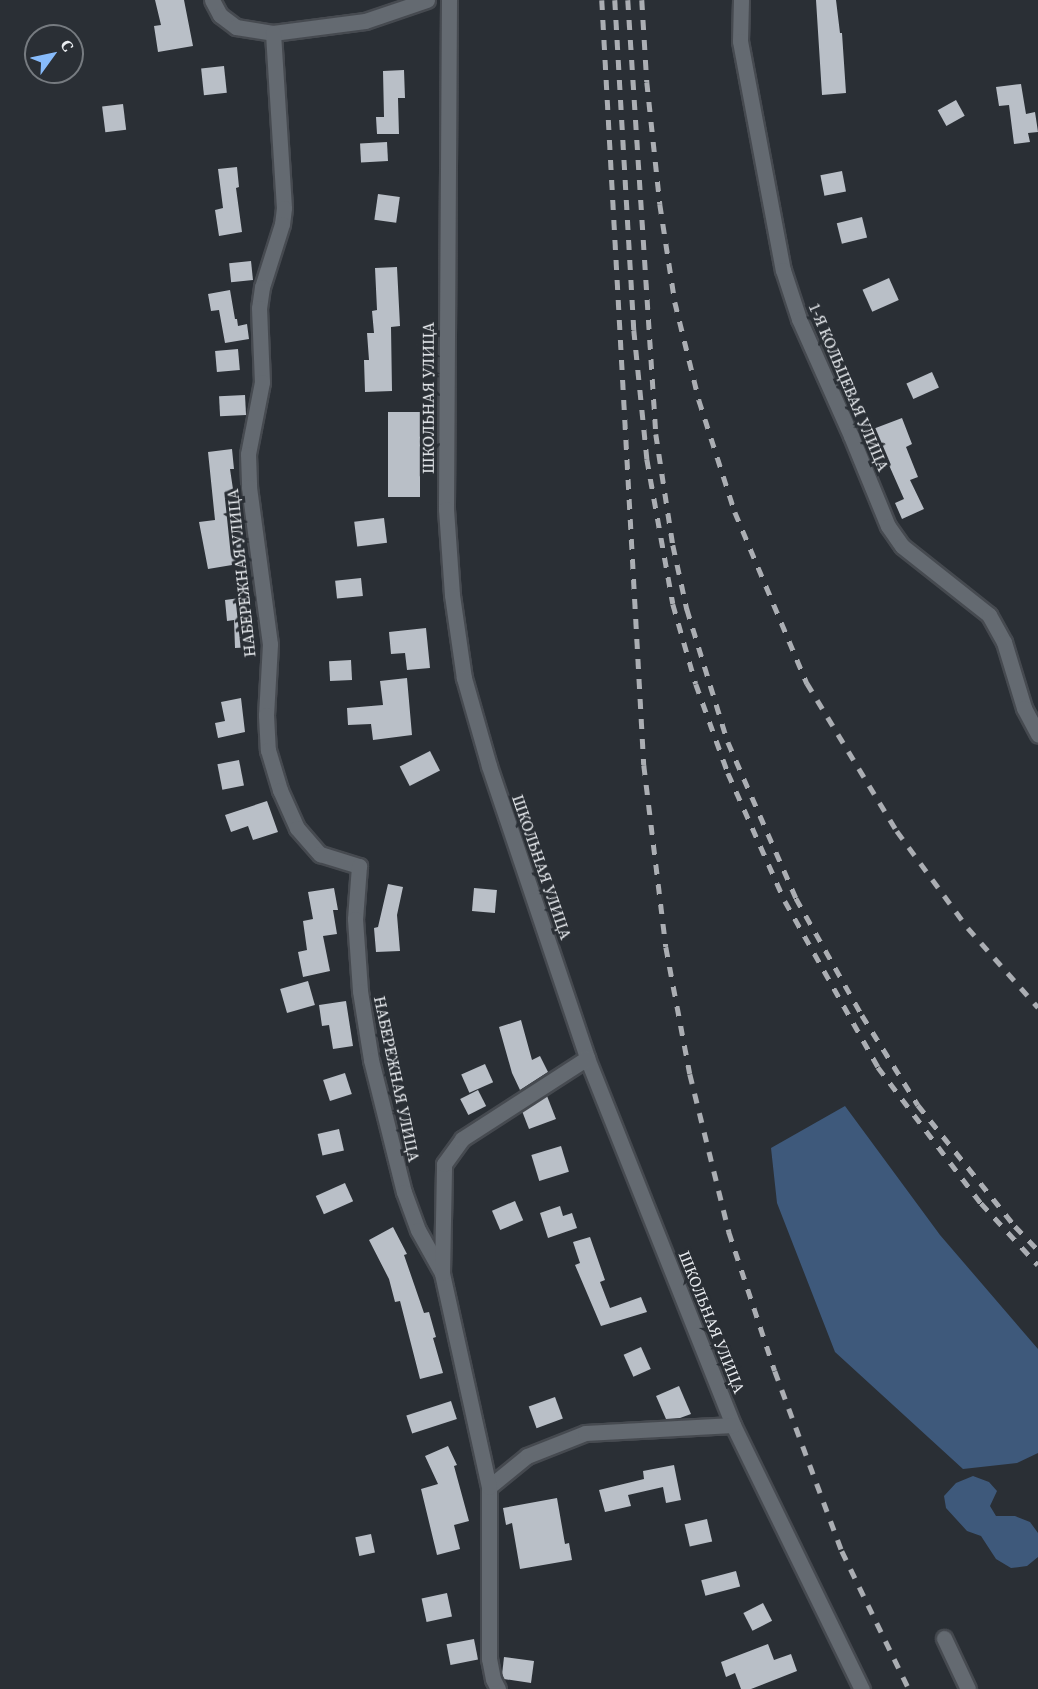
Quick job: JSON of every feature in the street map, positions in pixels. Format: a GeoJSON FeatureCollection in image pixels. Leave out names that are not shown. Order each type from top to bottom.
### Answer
{"type":"FeatureCollection","features":[{"type":"Feature","properties":{"kind":"street"},"geometry":{"type":"LineString","coordinates":[[212,0],[220,15],[236,27],[273,33],[365,21],[427,0]]}},
{"type":"Feature","properties":{"kind":"street","name":"ШКОЛЬНАЯ УЛИЦА"},"geometry":{"type":"LineString","coordinates":[[449,0],[446,498],[452,595],[464,678],[489,766],[587,1058],[734,1425],[862,1689]]}},
{"type":"Feature","properties":{"kind":"street","name":"1-Я КОЛЬЦЕВАЯ УЛИЦА"},"geometry":{"type":"LineString","coordinates":[[741,0],[740,41],[783,270],[799,319],[847,426],[888,526],[902,546],[989,615],[1004,642],[1024,708],[1038,734]]}},
{"type":"Feature","properties":{"kind":"street","name":"НАБЕРЕЖНАЯ УЛИЦА"},"geometry":{"type":"LineString","coordinates":[[273,33],[284,207],[282,225],[262,287],[259,308],[261,382],[248,454],[249,487],[270,644],[266,715],[268,750],[280,790],[297,828],[320,854],[359,866],[356,929],[360,991],[372,1060],[404,1192],[418,1230],[442,1273]]}},
{"type":"Feature","properties":{"kind":"street","name":"НАБЕРЕЖНАЯ УЛИЦА"},"geometry":{"type":"LineString","coordinates":[[498,1689],[493,1679],[489,1659],[489,1488],[442,1273],[444,1164],[451,1151],[462,1139],[587,1058]]}},
{"type":"Feature","properties":{"kind":"street"},"geometry":{"type":"LineString","coordinates":[[489,1488],[527,1456],[585,1433],[734,1425]]}},
{"type":"Feature","properties":{"kind":"street"},"geometry":{"type":"LineString","coordinates":[[944,1638],[968,1689]]}},
{"type":"Feature","properties":{"kind":"shaded area"},"geometry":{"type":"Polygon","coordinates":[[[845,1106],[940,1235],[1038,1349],[1038,1453],[1017,1463],[963,1469],[835,1352],[777,1203],[771,1148],[845,1106]]]}},
{"type":"Feature","properties":{"kind":"shaded area"},"geometry":{"type":"Polygon","coordinates":[[[973,1476],[989,1482],[997,1491],[990,1506],[996,1516],[1015,1516],[1030,1522],[1038,1533],[1038,1557],[1027,1566],[1011,1568],[996,1559],[981,1536],[967,1531],[946,1508],[944,1496],[956,1483],[973,1476]]]}},
{"type":"Feature","properties":{"kind":"building"},"geometry":{"type":"Polygon","coordinates":[[[155,0],[184,0],[193,46],[158,52],[154,26],[161,25],[155,0]]]}},
{"type":"Feature","properties":{"kind":"building"},"geometry":{"type":"Polygon","coordinates":[[[816,0],[836,0],[840,33],[842,33],[846,93],[822,95],[816,0]]]}},
{"type":"Feature","properties":{"kind":"building"},"geometry":{"type":"Polygon","coordinates":[[[224,66],[227,93],[204,95],[201,68],[224,66]]]}},
{"type":"Feature","properties":{"kind":"building"},"geometry":{"type":"Polygon","coordinates":[[[404,70],[405,98],[398,98],[399,134],[377,134],[376,117],[384,117],[383,71],[404,70]]]}},
{"type":"Feature","properties":{"kind":"building"},"geometry":{"type":"Polygon","coordinates":[[[1021,84],[1026,114],[1035,112],[1038,132],[1028,133],[1030,142],[1014,144],[1009,105],[999,106],[996,87],[1021,84]]]}},
{"type":"Feature","properties":{"kind":"building"},"geometry":{"type":"Polygon","coordinates":[[[956,100],[965,116],[946,126],[938,110],[956,100]]]}},
{"type":"Feature","properties":{"kind":"building"},"geometry":{"type":"Polygon","coordinates":[[[123,104],[126,130],[105,132],[102,107],[123,104]]]}},
{"type":"Feature","properties":{"kind":"building"},"geometry":{"type":"Polygon","coordinates":[[[387,142],[388,161],[361,162],[360,143],[387,142]]]}},
{"type":"Feature","properties":{"kind":"building"},"geometry":{"type":"Polygon","coordinates":[[[237,167],[239,187],[236,188],[242,232],[219,236],[215,210],[223,208],[218,169],[237,167]]]}},
{"type":"Feature","properties":{"kind":"building"},"geometry":{"type":"Polygon","coordinates":[[[842,171],[846,192],[824,196],[820,175],[842,171]]]}},
{"type":"Feature","properties":{"kind":"building"},"geometry":{"type":"Polygon","coordinates":[[[378,194],[400,197],[396,223],[374,220],[378,194]]]}},
{"type":"Feature","properties":{"kind":"building"},"geometry":{"type":"Polygon","coordinates":[[[862,217],[867,237],[842,244],[837,223],[862,217]]]}},
{"type":"Feature","properties":{"kind":"building"},"geometry":{"type":"Polygon","coordinates":[[[251,261],[253,280],[231,282],[229,263],[251,261]]]}},
{"type":"Feature","properties":{"kind":"building"},"geometry":{"type":"Polygon","coordinates":[[[397,267],[400,326],[391,327],[392,391],[365,392],[364,360],[369,360],[367,333],[374,333],[372,311],[377,310],[375,268],[397,267]]]}},
{"type":"Feature","properties":{"kind":"building"},"geometry":{"type":"Polygon","coordinates":[[[889,278],[899,300],[872,312],[863,290],[889,278]]]}},
{"type":"Feature","properties":{"kind":"building"},"geometry":{"type":"Polygon","coordinates":[[[230,290],[235,319],[237,319],[238,326],[247,324],[249,339],[225,343],[219,310],[211,311],[208,294],[230,290]]]}},
{"type":"Feature","properties":{"kind":"building"},"geometry":{"type":"Polygon","coordinates":[[[238,349],[240,370],[217,372],[215,351],[238,349]]]}},
{"type":"Feature","properties":{"kind":"building"},"geometry":{"type":"Polygon","coordinates":[[[932,372],[939,388],[913,399],[906,383],[932,372]]]}},
{"type":"Feature","properties":{"kind":"building"},"geometry":{"type":"Polygon","coordinates":[[[245,395],[246,415],[220,416],[219,396],[245,395]]]}},
{"type":"Feature","properties":{"kind":"building"},"geometry":{"type":"Polygon","coordinates":[[[388,412],[420,412],[420,497],[388,497],[388,412]]]}},
{"type":"Feature","properties":{"kind":"building"},"geometry":{"type":"Polygon","coordinates":[[[902,418],[912,444],[906,447],[918,477],[910,480],[924,509],[902,519],[895,503],[904,499],[873,429],[902,418]]]}},
{"type":"Feature","properties":{"kind":"building"},"geometry":{"type":"Polygon","coordinates":[[[232,449],[234,469],[230,469],[244,563],[208,569],[199,522],[215,520],[208,452],[232,449]]]}},
{"type":"Feature","properties":{"kind":"building"},"geometry":{"type":"Polygon","coordinates":[[[384,518],[387,543],[357,546],[354,522],[384,518]]]}},
{"type":"Feature","properties":{"kind":"building"},"geometry":{"type":"Polygon","coordinates":[[[361,578],[363,596],[337,599],[335,581],[361,578]]]}},
{"type":"Feature","properties":{"kind":"building"},"geometry":{"type":"Polygon","coordinates":[[[247,597],[249,622],[254,621],[255,647],[235,648],[234,620],[227,621],[225,600],[247,597]]]}},
{"type":"Feature","properties":{"kind":"building"},"geometry":{"type":"Polygon","coordinates":[[[426,628],[430,668],[407,670],[405,653],[391,654],[389,632],[426,628]]]}},
{"type":"Feature","properties":{"kind":"building"},"geometry":{"type":"Polygon","coordinates":[[[351,660],[352,680],[330,681],[329,661],[351,660]]]}},
{"type":"Feature","properties":{"kind":"building"},"geometry":{"type":"Polygon","coordinates":[[[407,678],[412,735],[373,740],[371,724],[348,725],[347,708],[383,705],[380,681],[407,678]]]}},
{"type":"Feature","properties":{"kind":"building"},"geometry":{"type":"Polygon","coordinates":[[[241,698],[245,732],[218,738],[215,723],[225,721],[221,702],[241,698]]]}},
{"type":"Feature","properties":{"kind":"building"},"geometry":{"type":"Polygon","coordinates":[[[430,751],[440,771],[410,786],[400,766],[430,751]]]}},
{"type":"Feature","properties":{"kind":"building"},"geometry":{"type":"Polygon","coordinates":[[[239,760],[244,786],[222,790],[217,764],[239,760]]]}},
{"type":"Feature","properties":{"kind":"building"},"geometry":{"type":"Polygon","coordinates":[[[267,801],[278,832],[253,840],[248,826],[231,832],[225,815],[267,801]]]}},
{"type":"Feature","properties":{"kind":"building"},"geometry":{"type":"Polygon","coordinates":[[[388,884],[403,887],[397,915],[400,951],[376,952],[374,928],[378,927],[388,884]]]}},
{"type":"Feature","properties":{"kind":"building"},"geometry":{"type":"Polygon","coordinates":[[[334,888],[338,910],[333,910],[337,934],[323,936],[330,971],[303,977],[298,952],[307,950],[303,921],[313,919],[308,892],[334,888]]]}},
{"type":"Feature","properties":{"kind":"building"},"geometry":{"type":"Polygon","coordinates":[[[474,888],[497,890],[495,913],[472,911],[474,888]]]}},
{"type":"Feature","properties":{"kind":"building"},"geometry":{"type":"Polygon","coordinates":[[[308,981],[315,1005],[287,1013],[280,989],[308,981]]]}},
{"type":"Feature","properties":{"kind":"building"},"geometry":{"type":"Polygon","coordinates":[[[346,1001],[353,1046],[333,1049],[329,1025],[322,1026],[319,1005],[346,1001]]]}},
{"type":"Feature","properties":{"kind":"building"},"geometry":{"type":"Polygon","coordinates":[[[521,1020],[532,1060],[540,1056],[548,1072],[520,1090],[512,1073],[499,1027],[521,1020]]]}},
{"type":"Feature","properties":{"kind":"building"},"geometry":{"type":"Polygon","coordinates":[[[485,1064],[493,1082],[469,1093],[461,1075],[485,1064]]]}},
{"type":"Feature","properties":{"kind":"building"},"geometry":{"type":"Polygon","coordinates":[[[345,1073],[352,1094],[330,1101],[323,1080],[345,1073]]]}},
{"type":"Feature","properties":{"kind":"building"},"geometry":{"type":"Polygon","coordinates":[[[478,1090],[486,1106],[468,1115],[460,1099],[478,1090]]]}},
{"type":"Feature","properties":{"kind":"building"},"geometry":{"type":"Polygon","coordinates":[[[547,1096],[556,1119],[529,1129],[522,1111],[547,1096]]]}},
{"type":"Feature","properties":{"kind":"building"},"geometry":{"type":"Polygon","coordinates":[[[339,1129],[344,1150],[323,1155],[318,1134],[339,1129]]]}},
{"type":"Feature","properties":{"kind":"building"},"geometry":{"type":"Polygon","coordinates":[[[561,1146],[569,1172],[539,1181],[531,1155],[561,1146]]]}},
{"type":"Feature","properties":{"kind":"building"},"geometry":{"type":"Polygon","coordinates":[[[345,1183],[353,1201],[324,1214],[316,1196],[345,1183]]]}},
{"type":"Feature","properties":{"kind":"building"},"geometry":{"type":"Polygon","coordinates":[[[515,1201],[523,1220],[500,1230],[492,1211],[515,1201]]]}},
{"type":"Feature","properties":{"kind":"building"},"geometry":{"type":"Polygon","coordinates":[[[560,1206],[563,1216],[572,1213],[577,1228],[548,1238],[540,1213],[560,1206]]]}},
{"type":"Feature","properties":{"kind":"building"},"geometry":{"type":"Polygon","coordinates":[[[393,1227],[407,1254],[404,1255],[424,1313],[429,1312],[436,1337],[433,1338],[443,1373],[420,1379],[400,1301],[395,1302],[389,1279],[369,1240],[393,1227]]]}},
{"type":"Feature","properties":{"kind":"building"},"geometry":{"type":"Polygon","coordinates":[[[590,1237],[605,1280],[600,1282],[610,1308],[641,1297],[647,1312],[601,1326],[575,1265],[580,1263],[573,1242],[590,1237]]]}},
{"type":"Feature","properties":{"kind":"building"},"geometry":{"type":"Polygon","coordinates":[[[641,1347],[651,1369],[633,1377],[624,1355],[641,1347]]]}},
{"type":"Feature","properties":{"kind":"building"},"geometry":{"type":"Polygon","coordinates":[[[679,1386],[691,1414],[666,1419],[656,1396],[679,1386]]]}},
{"type":"Feature","properties":{"kind":"building"},"geometry":{"type":"Polygon","coordinates":[[[555,1397],[563,1419],[537,1428],[529,1407],[555,1397]]]}},
{"type":"Feature","properties":{"kind":"building"},"geometry":{"type":"Polygon","coordinates":[[[451,1401],[457,1419],[412,1434],[406,1416],[451,1401]]]}},
{"type":"Feature","properties":{"kind":"building"},"geometry":{"type":"Polygon","coordinates":[[[448,1446],[457,1465],[454,1466],[469,1521],[454,1525],[460,1549],[437,1555],[421,1489],[438,1484],[425,1456],[448,1446]]]}},
{"type":"Feature","properties":{"kind":"building"},"geometry":{"type":"Polygon","coordinates":[[[674,1465],[681,1500],[666,1503],[663,1487],[628,1495],[631,1506],[605,1512],[599,1490],[644,1479],[643,1471],[674,1465]]]}},
{"type":"Feature","properties":{"kind":"building"},"geometry":{"type":"Polygon","coordinates":[[[557,1498],[565,1544],[569,1543],[572,1560],[520,1569],[512,1523],[506,1525],[503,1508],[557,1498]]]}},
{"type":"Feature","properties":{"kind":"building"},"geometry":{"type":"Polygon","coordinates":[[[707,1519],[712,1541],[690,1547],[685,1524],[707,1519]]]}},
{"type":"Feature","properties":{"kind":"building"},"geometry":{"type":"Polygon","coordinates":[[[371,1534],[375,1553],[359,1556],[355,1537],[371,1534]]]}},
{"type":"Feature","properties":{"kind":"building"},"geometry":{"type":"Polygon","coordinates":[[[736,1571],[740,1586],[705,1596],[701,1580],[736,1571]]]}},
{"type":"Feature","properties":{"kind":"building"},"geometry":{"type":"Polygon","coordinates":[[[447,1593],[452,1616],[427,1622],[422,1598],[447,1593]]]}},
{"type":"Feature","properties":{"kind":"building"},"geometry":{"type":"Polygon","coordinates":[[[763,1603],[772,1621],[752,1631],[743,1613],[763,1603]]]}},
{"type":"Feature","properties":{"kind":"building"},"geometry":{"type":"Polygon","coordinates":[[[474,1639],[478,1660],[451,1665],[447,1644],[474,1639]]]}},
{"type":"Feature","properties":{"kind":"building"},"geometry":{"type":"Polygon","coordinates":[[[768,1644],[774,1660],[791,1654],[797,1671],[751,1689],[741,1689],[735,1673],[726,1677],[721,1662],[768,1644]]]}},
{"type":"Feature","properties":{"kind":"building"},"geometry":{"type":"Polygon","coordinates":[[[504,1657],[534,1661],[531,1683],[504,1679],[502,1675],[504,1657]]]}},
{"type":"Feature","properties":{"kind":"railway"},"geometry":{"type":"LineString","coordinates":[[602,0],[644,765],[666,947],[690,1074],[729,1232],[775,1371],[842,1551],[909,1689]]}},
{"type":"Feature","properties":{"kind":"railway"},"geometry":{"type":"LineString","coordinates":[[615,0],[634,330],[647,459],[673,604],[696,684],[728,773],[785,901],[878,1067],[981,1203],[1038,1265]]}},
{"type":"Feature","properties":{"kind":"railway"},"geometry":{"type":"LineString","coordinates":[[628,0],[656,434],[673,545],[687,609],[728,742],[796,898],[862,1015],[918,1105],[1015,1226],[1038,1250]]}},
{"type":"Feature","properties":{"kind":"railway"},"geometry":{"type":"LineString","coordinates":[[642,0],[647,82],[660,204],[675,302],[699,400],[735,512],[807,683],[897,831],[968,928],[1038,1007]]}}]}
